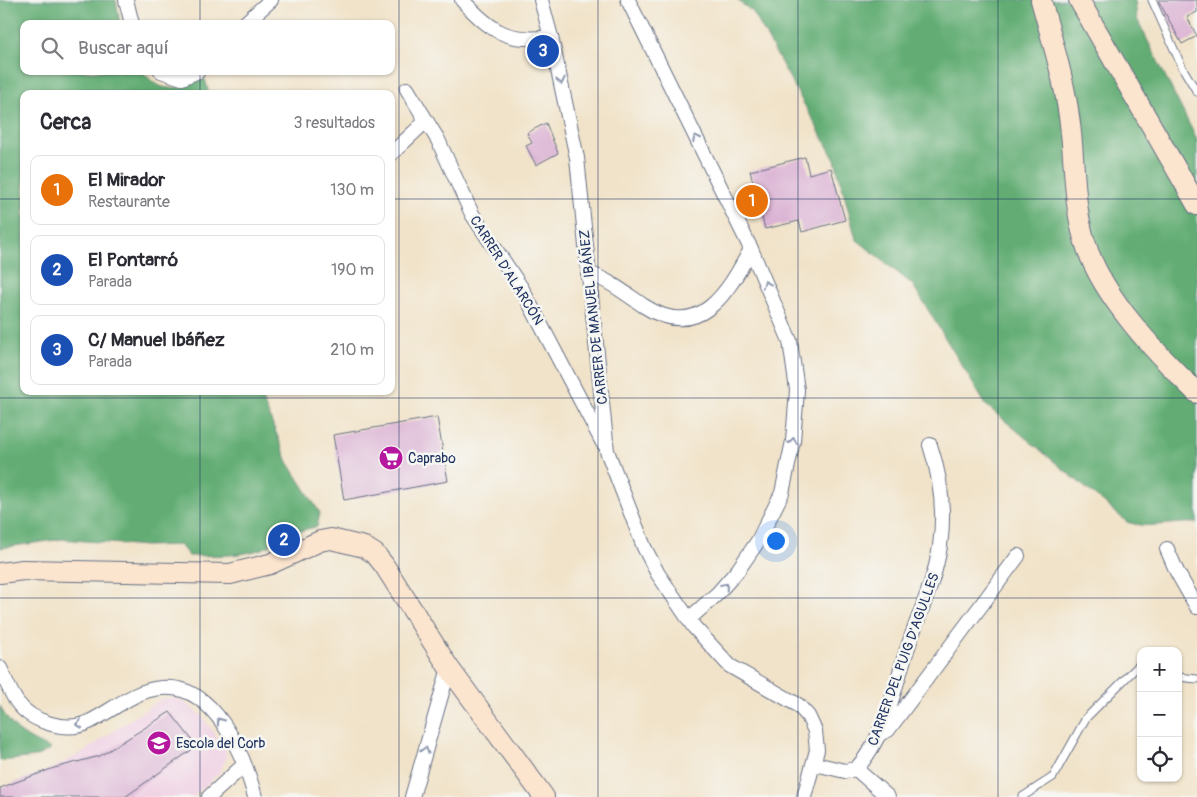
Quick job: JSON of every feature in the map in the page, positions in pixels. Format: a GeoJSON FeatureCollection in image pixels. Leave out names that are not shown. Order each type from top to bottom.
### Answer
{"type":"FeatureCollection","features":[{"type":"Feature","properties":{"kind":"street"},"geometry":{"type":"LineString","coordinates":[[126,0],[131,20]]}},
{"type":"Feature","properties":{"kind":"street"},"geometry":{"type":"LineString","coordinates":[[248,20],[270,0]]}},
{"type":"Feature","properties":{"kind":"street"},"geometry":{"type":"LineString","coordinates":[[462,0],[489,27],[499,33],[529,40],[552,37]]}},
{"type":"Feature","properties":{"kind":"street","name":"CARRER DE MANUEL IBÁÑEZ"},"geometry":{"type":"LineString","coordinates":[[541,0],[552,37],[577,158],[607,451],[644,547],[658,574],[704,639],[730,666],[804,709],[816,731],[817,750],[815,764],[804,797]]}},
{"type":"Feature","properties":{"kind":"street"},"geometry":{"type":"LineString","coordinates":[[628,0],[751,249],[784,325],[795,366],[797,390],[790,462],[782,493],[758,541],[738,570],[717,594],[689,619]]}},
{"type":"Feature","properties":{"kind":"street"},"geometry":{"type":"LineString","coordinates":[[1042,0],[1060,66],[1071,132],[1073,180],[1084,242],[1097,272],[1112,297],[1174,370],[1197,393]]}},
{"type":"Feature","properties":{"kind":"street"},"geometry":{"type":"LineString","coordinates":[[1079,0],[1197,205]]}},
{"type":"Feature","properties":{"kind":"street"},"geometry":{"type":"LineString","coordinates":[[173,75],[182,78],[189,75]]}},
{"type":"Feature","properties":{"kind":"street","name":"CARRER D'ALARCÓN"},"geometry":{"type":"LineString","coordinates":[[407,89],[438,140],[472,214],[522,289],[607,451]]}},
{"type":"Feature","properties":{"kind":"street"},"geometry":{"type":"LineString","coordinates":[[395,150],[426,121]]}},
{"type":"Feature","properties":{"kind":"street"},"geometry":{"type":"LineString","coordinates":[[588,273],[608,281],[646,308],[681,319],[700,315],[720,299],[751,249]]}},
{"type":"Feature","properties":{"kind":"street","name":"CARRER DEL PUIG D'AGULLES"},"geometry":{"type":"LineString","coordinates":[[856,769],[875,744],[932,582],[940,545],[943,500],[939,472],[930,445]]}},
{"type":"Feature","properties":{"kind":"street"},"geometry":{"type":"LineString","coordinates":[[0,573],[23,570],[230,574],[270,564],[320,541],[340,539],[364,547],[375,554],[384,565],[449,668],[544,797]]}},
{"type":"Feature","properties":{"kind":"street"},"geometry":{"type":"LineString","coordinates":[[1167,549],[1177,572],[1197,607]]}},
{"type":"Feature","properties":{"kind":"street"},"geometry":{"type":"LineString","coordinates":[[878,735],[888,730],[1018,556]]}},
{"type":"Feature","properties":{"kind":"street"},"geometry":{"type":"LineString","coordinates":[[0,668],[17,703],[41,720],[63,726],[88,723],[128,699],[160,688],[180,689],[197,696],[219,718],[239,751],[255,797]]}},
{"type":"Feature","properties":{"kind":"street"},"geometry":{"type":"LineString","coordinates":[[412,797],[449,668]]}},
{"type":"Feature","properties":{"kind":"street"},"geometry":{"type":"LineString","coordinates":[[815,764],[846,770],[856,769],[888,797]]}},
{"type":"Feature","properties":{"kind":"street"},"geometry":{"type":"LineString","coordinates":[[209,797],[244,766]]}},
{"type":"Feature","properties":{"kind":"lane"},"geometry":{"type":"LineString","coordinates":[[1152,0],[1182,67],[1197,92]]}},
{"type":"Feature","properties":{"kind":"lane"},"geometry":{"type":"LineString","coordinates":[[1022,797],[1053,777],[1086,718],[1137,667]]}},
{"type":"Feature","properties":{"kind":"lane"},"geometry":{"type":"LineString","coordinates":[[1182,678],[1197,680]]}},
{"type":"Feature","properties":{"kind":"shaded area","name":"Escola del Corb"},"geometry":{"type":"Polygon","coordinates":[[[161,699],[181,700],[202,716],[225,749],[227,757],[219,773],[193,797],[0,797],[85,751],[161,699]]]}},
{"type":"Feature","properties":{"kind":"green space"},"geometry":{"type":"Polygon","coordinates":[[[0,0],[116,0],[119,20],[20,20],[20,75],[146,75],[157,84],[171,88],[205,79],[208,90],[20,90],[20,395],[261,395],[288,462],[320,513],[317,527],[302,530],[259,550],[233,555],[189,556],[180,545],[145,546],[62,539],[0,548],[0,0]]]}},
{"type":"Feature","properties":{"kind":"green space"},"geometry":{"type":"Polygon","coordinates":[[[737,0],[1135,0],[1137,19],[1197,140],[1197,523],[1144,525],[1127,522],[986,405],[913,285],[856,239],[835,160],[753,12],[737,0]]]}},
{"type":"Feature","properties":{"kind":"green space"},"geometry":{"type":"Polygon","coordinates":[[[0,706],[15,728],[51,749],[35,757],[0,761],[0,706]]]}},
{"type":"Feature","properties":{"kind":"building"},"geometry":{"type":"Polygon","coordinates":[[[1158,0],[1197,0],[1197,12],[1187,17],[1197,36],[1182,44],[1158,0]]]}},
{"type":"Feature","properties":{"kind":"building"},"geometry":{"type":"Polygon","coordinates":[[[546,123],[558,153],[536,165],[526,146],[532,143],[527,133],[546,123]]]}},
{"type":"Feature","properties":{"kind":"building"},"geometry":{"type":"Polygon","coordinates":[[[805,157],[809,174],[831,168],[845,220],[802,232],[799,221],[765,229],[750,171],[805,157]]]}},
{"type":"Feature","properties":{"kind":"building","name":"Caprabo"},"geometry":{"type":"Polygon","coordinates":[[[437,417],[448,481],[344,500],[333,435],[437,417]]]}},
{"type":"Feature","properties":{"kind":"building"},"geometry":{"type":"Polygon","coordinates":[[[170,712],[197,746],[125,797],[0,797],[0,788],[54,768],[100,756],[170,712]]]}},
{"type":"Feature","properties":{"kind":"place","name":"C/ Manuel Ibáñez"},"geometry":{"type":"Point","coordinates":[543,51]}},
{"type":"Feature","properties":{"kind":"place","name":"El Mirador"},"geometry":{"type":"Point","coordinates":[752,201]}},
{"type":"Feature","properties":{"kind":"place","name":"Caprabo"},"geometry":{"type":"Point","coordinates":[391,458]}},
{"type":"Feature","properties":{"kind":"place","name":"El Pontarró"},"geometry":{"type":"Point","coordinates":[284,540]}},
{"type":"Feature","properties":{"kind":"place","name":"Escola del Corb"},"geometry":{"type":"Point","coordinates":[159,743]}}]}
